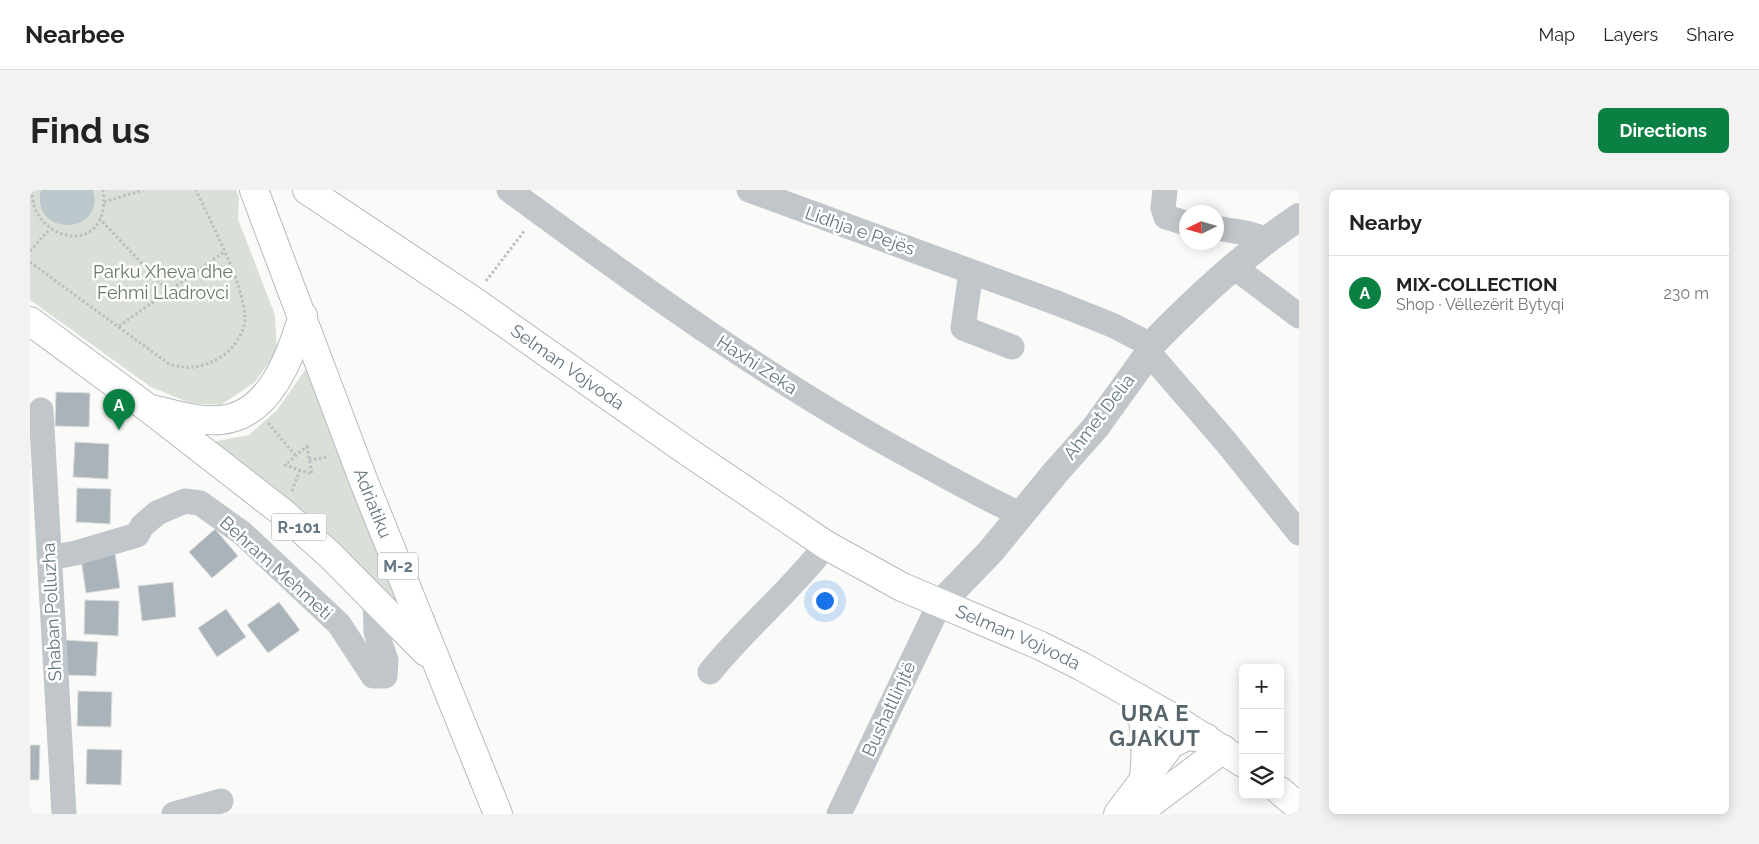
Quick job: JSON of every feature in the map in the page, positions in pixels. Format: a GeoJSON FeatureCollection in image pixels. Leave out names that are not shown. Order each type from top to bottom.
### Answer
{"type":"FeatureCollection","features":[{"type":"Feature","properties":{"kind":"main road","name":"Adriatiku"},"geometry":{"type":"LineString","coordinates":[[254,190],[364,482],[498,814]]}},
{"type":"Feature","properties":{"kind":"main road","name":"Selman Vojvoda"},"geometry":{"type":"LineString","coordinates":[[313,193],[472,300],[826,545],[879,576],[939,605],[1039,645],[1138,698],[1224,750]]}},
{"type":"Feature","properties":{"kind":"main road","name":"R-101"},"geometry":{"type":"LineString","coordinates":[[148,408],[189,418],[210,420],[236,416],[251,408],[274,383],[289,358],[303,316]]}},
{"type":"Feature","properties":{"kind":"main road","name":"R-101"},"geometry":{"type":"LineString","coordinates":[[30,321],[148,408],[282,512],[374,598],[436,662]]}},
{"type":"Feature","properties":{"kind":"main road"},"geometry":{"type":"LineString","coordinates":[[1138,698],[1144,720],[1147,745],[1144,778]]}},
{"type":"Feature","properties":{"kind":"main road"},"geometry":{"type":"LineString","coordinates":[[1118,814],[1171,744],[1187,736],[1224,750]]}},
{"type":"Feature","properties":{"kind":"main road"},"geometry":{"type":"LineString","coordinates":[[1136,814],[1224,750]]}},
{"type":"Feature","properties":{"kind":"main road"},"geometry":{"type":"LineString","coordinates":[[1284,794],[1299,807]]}},
{"type":"Feature","properties":{"kind":"street","name":"Haxhi Zeka"},"geometry":{"type":"LineString","coordinates":[[510,190],[602,259],[774,378],[865,432],[1020,514]]}},
{"type":"Feature","properties":{"kind":"street","name":"Lidhja e Pejës"},"geometry":{"type":"LineString","coordinates":[[750,190],[819,217],[907,246],[971,272],[1112,324],[1150,349]]}},
{"type":"Feature","properties":{"kind":"street"},"geometry":{"type":"LineString","coordinates":[[1165,190],[1163,208],[1166,217],[1179,221]]}},
{"type":"Feature","properties":{"kind":"street","name":"Ahmet Delia"},"geometry":{"type":"LineString","coordinates":[[939,605],[991,551],[1020,514],[1095,428],[1150,349],[1202,293],[1267,239],[1299,218]]}},
{"type":"Feature","properties":{"kind":"street"},"geometry":{"type":"LineString","coordinates":[[1224,229],[1246,232],[1267,239]]}},
{"type":"Feature","properties":{"kind":"street"},"geometry":{"type":"LineString","coordinates":[[1234,267],[1299,316]]}},
{"type":"Feature","properties":{"kind":"street"},"geometry":{"type":"LineString","coordinates":[[971,272],[963,328],[1012,347]]}},
{"type":"Feature","properties":{"kind":"street"},"geometry":{"type":"LineString","coordinates":[[1150,349],[1299,533]]}},
{"type":"Feature","properties":{"kind":"street","name":"Shaban Polluzha"},"geometry":{"type":"LineString","coordinates":[[41,410],[64,814]]}},
{"type":"Feature","properties":{"kind":"street","name":"Behram Mehmeti"},"geometry":{"type":"LineString","coordinates":[[49,558],[76,553],[137,535],[142,526],[157,513],[185,501],[200,503],[242,533],[339,624],[373,676],[385,676],[386,660],[376,632],[374,598]]}},
{"type":"Feature","properties":{"kind":"street"},"geometry":{"type":"LineString","coordinates":[[710,672],[723,655],[803,575],[826,545]]}},
{"type":"Feature","properties":{"kind":"street","name":"Bushatllinjtë"},"geometry":{"type":"LineString","coordinates":[[839,814],[939,605]]}},
{"type":"Feature","properties":{"kind":"street"},"geometry":{"type":"LineString","coordinates":[[174,814],[221,801]]}},
{"type":"Feature","properties":{"kind":"path"},"geometry":{"type":"LineString","coordinates":[[32,190],[31,207],[35,219],[48,231],[65,237],[77,236],[88,232],[99,218],[104,202],[103,190]]}},
{"type":"Feature","properties":{"kind":"path"},"geometry":{"type":"LineString","coordinates":[[104,202],[143,190]]}},
{"type":"Feature","properties":{"kind":"path"},"geometry":{"type":"LineString","coordinates":[[30,262],[169,364],[186,369],[203,367],[228,353],[239,336],[245,320],[241,295],[196,190]]}},
{"type":"Feature","properties":{"kind":"path"},"geometry":{"type":"LineString","coordinates":[[472,300],[538,211]]}},
{"type":"Feature","properties":{"kind":"path"},"geometry":{"type":"LineString","coordinates":[[99,218],[168,291]]}},
{"type":"Feature","properties":{"kind":"path"},"geometry":{"type":"LineString","coordinates":[[30,251],[48,231]]}},
{"type":"Feature","properties":{"kind":"path"},"geometry":{"type":"LineString","coordinates":[[119,326],[224,252]]}},
{"type":"Feature","properties":{"kind":"path"},"geometry":{"type":"LineString","coordinates":[[251,408],[266,421],[295,455]]}},
{"type":"Feature","properties":{"kind":"path"},"geometry":{"type":"LineString","coordinates":[[307,446],[312,474],[285,465],[295,455],[307,446]]}},
{"type":"Feature","properties":{"kind":"green space","name":"Parku Xheva dhe Fehmi Lladrovci"},"geometry":{"type":"Polygon","coordinates":[[[30,190],[236,190],[239,197],[238,219],[275,315],[277,351],[255,382],[221,405],[190,403],[151,387],[30,300],[30,190]]]}},
{"type":"Feature","properties":{"kind":"green space"},"geometry":{"type":"Polygon","coordinates":[[[308,366],[407,627],[212,442],[249,435],[277,410],[308,366]]]}},
{"type":"Feature","properties":{"kind":"shaded area"},"geometry":{"type":"Polygon","coordinates":[[[41,190],[93,190],[94,205],[89,216],[79,223],[68,225],[56,223],[46,216],[41,205],[41,190]]]}},
{"type":"Feature","properties":{"kind":"building"},"geometry":{"type":"Polygon","coordinates":[[[56,392],[90,393],[89,427],[55,426],[56,392]]]}},
{"type":"Feature","properties":{"kind":"building"},"geometry":{"type":"Polygon","coordinates":[[[75,442],[109,444],[108,479],[73,477],[75,442]]]}},
{"type":"Feature","properties":{"kind":"building"},"geometry":{"type":"Polygon","coordinates":[[[77,488],[111,489],[110,524],[76,522],[77,488]]]}},
{"type":"Feature","properties":{"kind":"building"},"geometry":{"type":"Polygon","coordinates":[[[215,529],[238,556],[212,578],[189,552],[215,529]]]}},
{"type":"Feature","properties":{"kind":"building"},"geometry":{"type":"Polygon","coordinates":[[[115,553],[120,588],[86,593],[81,559],[115,553]]]}},
{"type":"Feature","properties":{"kind":"building"},"geometry":{"type":"Polygon","coordinates":[[[173,582],[176,617],[142,621],[138,586],[173,582]]]}},
{"type":"Feature","properties":{"kind":"building"},"geometry":{"type":"Polygon","coordinates":[[[85,600],[119,601],[118,636],[84,634],[85,600]]]}},
{"type":"Feature","properties":{"kind":"building"},"geometry":{"type":"Polygon","coordinates":[[[279,602],[300,630],[268,653],[247,625],[279,602]]]}},
{"type":"Feature","properties":{"kind":"building"},"geometry":{"type":"Polygon","coordinates":[[[226,609],[246,637],[217,657],[198,628],[226,609]]]}},
{"type":"Feature","properties":{"kind":"building"},"geometry":{"type":"Polygon","coordinates":[[[63,640],[98,642],[96,676],[62,675],[63,640]]]}},
{"type":"Feature","properties":{"kind":"building"},"geometry":{"type":"Polygon","coordinates":[[[78,691],[112,692],[111,727],[77,726],[78,691]]]}},
{"type":"Feature","properties":{"kind":"building"},"geometry":{"type":"Polygon","coordinates":[[[30,745],[40,745],[39,780],[30,780],[30,745]]]}},
{"type":"Feature","properties":{"kind":"building"},"geometry":{"type":"Polygon","coordinates":[[[87,749],[122,750],[121,785],[86,784],[87,749]]]}},
{"type":"Feature","properties":{"kind":"place","name":"MIX-COLLECTION"},"geometry":{"type":"Point","coordinates":[119,430]}},
{"type":"Feature","properties":{"kind":"district","name":"URA E GJAKUT"},"geometry":{"type":"Point","coordinates":[1155,726]}}]}
